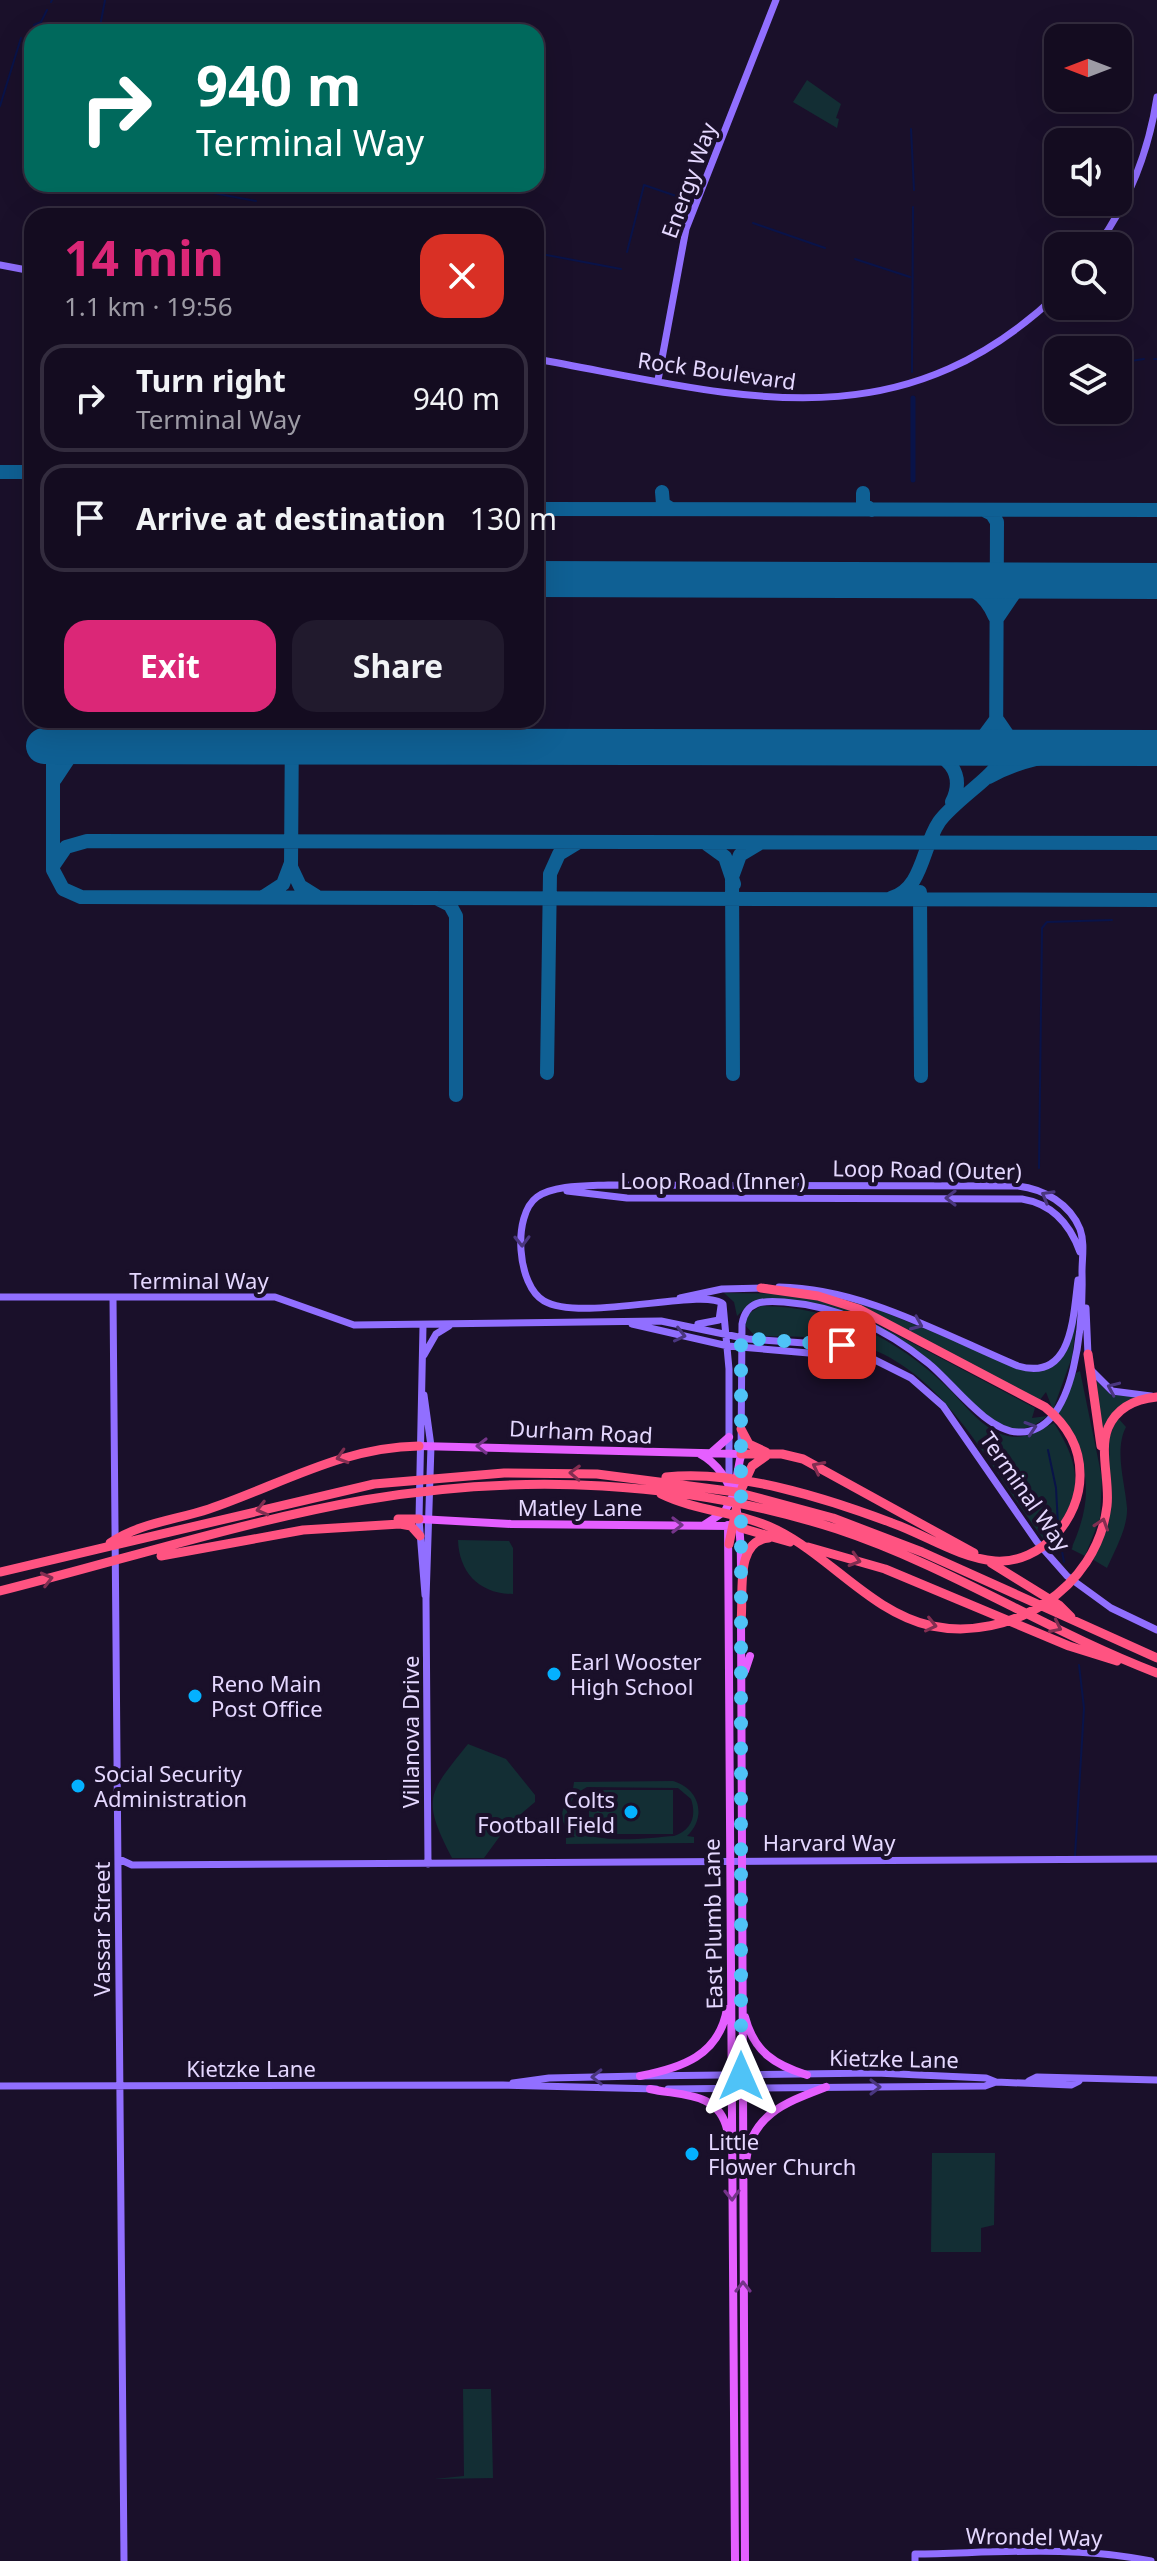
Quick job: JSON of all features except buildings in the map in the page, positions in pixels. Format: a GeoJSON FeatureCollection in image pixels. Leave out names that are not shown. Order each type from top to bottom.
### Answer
{"type":"FeatureCollection","features":[{"type":"Feature","properties":{"kind":"highway"},"geometry":{"type":"LineString","coordinates":[[653,1479],[687,1475],[772,1488],[837,1504],[970,1556],[1002,1561],[1031,1553],[1054,1537],[1068,1520],[1078,1498],[1080,1466],[1075,1444],[1063,1424],[1037,1402],[850,1305],[804,1293],[761,1288]]}},
{"type":"Feature","properties":{"kind":"highway"},"geometry":{"type":"LineString","coordinates":[[1088,1354],[1108,1489]]}},
{"type":"Feature","properties":{"kind":"highway"},"geometry":{"type":"LineString","coordinates":[[655,1491],[681,1504],[775,1529],[887,1607],[915,1621],[951,1629],[978,1629],[1019,1619],[1064,1589],[1088,1557],[1104,1520],[1108,1489],[1105,1442],[1109,1426],[1129,1404],[1157,1397]]}},
{"type":"Feature","properties":{"kind":"highway"},"geometry":{"type":"LineString","coordinates":[[741,1429],[749,1444],[773,1455]]}},
{"type":"Feature","properties":{"kind":"highway"},"geometry":{"type":"LineString","coordinates":[[0,1572],[99,1549],[348,1455],[419,1446]]}},
{"type":"Feature","properties":{"kind":"highway"},"geometry":{"type":"LineString","coordinates":[[741,1454],[793,1456],[819,1467],[1034,1588],[1076,1622]]}},
{"type":"Feature","properties":{"kind":"highway"},"geometry":{"type":"LineString","coordinates":[[729,1544],[735,1527],[732,1507],[737,1494],[752,1466],[773,1455]]}},
{"type":"Feature","properties":{"kind":"highway"},"geometry":{"type":"LineString","coordinates":[[136,1534],[393,1481],[532,1473],[653,1479],[779,1503],[904,1544],[1157,1658]]}},
{"type":"Feature","properties":{"kind":"highway"},"geometry":{"type":"LineString","coordinates":[[137,1558],[326,1508],[392,1496],[533,1484],[655,1491],[777,1514],[839,1530],[907,1556],[1157,1673]]}},
{"type":"Feature","properties":{"kind":"highway"},"geometry":{"type":"LineString","coordinates":[[0,1591],[118,1561],[357,1521],[419,1519]]}},
{"type":"Feature","properties":{"kind":"highway"},"geometry":{"type":"LineString","coordinates":[[320,1528],[400,1524],[413,1528],[420,1536]]}},
{"type":"Feature","properties":{"kind":"highway"},"geometry":{"type":"LineString","coordinates":[[735,1527],[885,1569],[1069,1646],[1143,1667]]}},
{"type":"Feature","properties":{"kind":"highway"},"geometry":{"type":"LineString","coordinates":[[741,1621],[747,1550],[762,1538],[780,1539]]}},
{"type":"Feature","properties":{"kind":"main road","name":"Energy Way"},"geometry":{"type":"LineString","coordinates":[[658,380],[686,229],[776,0]]}},
{"type":"Feature","properties":{"kind":"main road"},"geometry":{"type":"LineString","coordinates":[[1105,232],[1131,187],[1148,138],[1157,97]]}},
{"type":"Feature","properties":{"kind":"main road"},"geometry":{"type":"LineString","coordinates":[[0,265],[24,270]]}},
{"type":"Feature","properties":{"kind":"main road","name":"Rock Boulevard"},"geometry":{"type":"LineString","coordinates":[[544,360],[785,400],[831,399],[882,392],[942,373],[983,352],[1024,325],[1044,307]]}},
{"type":"Feature","properties":{"kind":"main road","name":"Loop Road (Outer)"},"geometry":{"type":"LineString","coordinates":[[565,1190],[608,1185],[1024,1187],[1048,1194],[1072,1215],[1081,1235],[1080,1339],[1070,1375],[1053,1416],[1027,1431],[1011,1431],[992,1423],[916,1354],[881,1331],[847,1315],[803,1304],[760,1302],[745,1313],[741,1343]]}},
{"type":"Feature","properties":{"kind":"main road"},"geometry":{"type":"LineString","coordinates":[[565,1190],[539,1196],[529,1205],[523,1218],[523,1269],[533,1292],[560,1306],[664,1304],[705,1297],[723,1304],[728,1346],[729,1485],[732,1507],[704,1525]]}},
{"type":"Feature","properties":{"kind":"main road","name":"Loop Road (Inner)"},"geometry":{"type":"LineString","coordinates":[[565,1190],[627,1198],[1022,1199],[1042,1204],[1063,1219],[1082,1259]]}},
{"type":"Feature","properties":{"kind":"main road"},"geometry":{"type":"LineString","coordinates":[[664,1304],[714,1290],[799,1288],[851,1298],[1018,1366],[1035,1369],[1051,1364],[1066,1348],[1082,1259]]}},
{"type":"Feature","properties":{"kind":"main road"},"geometry":{"type":"LineString","coordinates":[[1082,1278],[1088,1354],[1093,1373],[1107,1388],[1157,1397]]}},
{"type":"Feature","properties":{"kind":"main road","name":"Terminal Way"},"geometry":{"type":"LineString","coordinates":[[0,1297],[275,1297],[296,1302],[344,1323],[423,1326],[680,1323],[727,1335],[764,1350],[826,1352],[877,1360]]}},
{"type":"Feature","properties":{"kind":"main road","name":"Vassar Street"},"geometry":{"type":"LineString","coordinates":[[113,1297],[124,2561]]}},
{"type":"Feature","properties":{"kind":"main road"},"geometry":{"type":"LineString","coordinates":[[680,1323],[708,1324],[719,1320],[721,1306],[705,1297]]}},
{"type":"Feature","properties":{"kind":"main road","name":"Terminal Way"},"geometry":{"type":"LineString","coordinates":[[632,1324],[728,1346],[741,1343],[836,1343],[911,1378],[943,1406],[1037,1542],[1067,1576],[1111,1608],[1157,1630]]}},
{"type":"Feature","properties":{"kind":"main road"},"geometry":{"type":"LineString","coordinates":[[424,1357],[436,1334],[452,1325]]}},
{"type":"Feature","properties":{"kind":"main road","name":"Villanova Drive"},"geometry":{"type":"LineString","coordinates":[[423,1326],[424,1395],[419,1446],[419,1519],[426,1599]]}},
{"type":"Feature","properties":{"kind":"main road"},"geometry":{"type":"LineString","coordinates":[[735,1527],[741,1454],[741,1343]]}},
{"type":"Feature","properties":{"kind":"main road"},"geometry":{"type":"LineString","coordinates":[[741,1372],[748,1359],[764,1350]]}},
{"type":"Feature","properties":{"kind":"main road","name":"Villanova Drive"},"geometry":{"type":"LineString","coordinates":[[424,1395],[431,1446],[426,1599],[428,1864]]}},
{"type":"Feature","properties":{"kind":"main road"},"geometry":{"type":"LineString","coordinates":[[703,1454],[722,1447],[729,1437]]}},
{"type":"Feature","properties":{"kind":"main road","name":"Durham Road"},"geometry":{"type":"LineString","coordinates":[[419,1446],[741,1454]]}},
{"type":"Feature","properties":{"kind":"main road"},"geometry":{"type":"LineString","coordinates":[[703,1454],[716,1464],[737,1494]]}},
{"type":"Feature","properties":{"kind":"main road","name":"Matley Lane"},"geometry":{"type":"LineString","coordinates":[[419,1519],[511,1524],[735,1527]]}},
{"type":"Feature","properties":{"kind":"main road","name":"East Plumb Lane"},"geometry":{"type":"LineString","coordinates":[[735,1527],[741,1540],[741,1621],[745,1655],[741,1703],[740,1860],[745,2561]]}},
{"type":"Feature","properties":{"kind":"main road","name":"East Plumb Lane"},"geometry":{"type":"LineString","coordinates":[[729,1544],[735,2561]]}},
{"type":"Feature","properties":{"kind":"main road"},"geometry":{"type":"LineString","coordinates":[[729,1556],[732,1651],[745,1655]]}},
{"type":"Feature","properties":{"kind":"main road","name":"Harvard Way"},"geometry":{"type":"LineString","coordinates":[[119,1859],[128,1865],[1157,1859]]}},
{"type":"Feature","properties":{"kind":"main road"},"geometry":{"type":"LineString","coordinates":[[640,2076],[684,2065],[713,2043],[726,2014],[731,1956]]}},
{"type":"Feature","properties":{"kind":"main road"},"geometry":{"type":"LineString","coordinates":[[741,2001],[748,2028],[758,2048],[772,2061],[807,2075]]}},
{"type":"Feature","properties":{"kind":"main road","name":"Kietzke Lane"},"geometry":{"type":"LineString","coordinates":[[503,2085],[549,2078],[892,2074],[986,2078],[996,2082]]}},
{"type":"Feature","properties":{"kind":"main road","name":"Kietzke Lane"},"geometry":{"type":"LineString","coordinates":[[0,2086],[503,2085],[741,2089],[985,2086],[996,2082],[1029,2081],[1037,2077],[1072,2077],[1079,2081],[1157,2080]]}},
{"type":"Feature","properties":{"kind":"main road"},"geometry":{"type":"LineString","coordinates":[[742,2194],[749,2146],[762,2121],[785,2102],[826,2087]]}},
{"type":"Feature","properties":{"kind":"main road"},"geometry":{"type":"LineString","coordinates":[[650,2089],[699,2096],[713,2103],[727,2125],[732,2166]]}},
{"type":"Feature","properties":{"kind":"main road","name":"Wrondel Way"},"geometry":{"type":"LineString","coordinates":[[915,2557],[1064,2553],[1151,2561]]}},
{"type":"Feature","properties":{"kind":"green space"},"geometry":{"type":"Polygon","coordinates":[[[807,80],[841,104],[836,118],[839,119],[837,128],[793,102],[807,80]]]}},
{"type":"Feature","properties":{"kind":"green space"},"geometry":{"type":"Polygon","coordinates":[[[724,1293],[796,1294],[848,1309],[1035,1408],[1032,1418],[1047,1416],[1029,1427],[1008,1427],[987,1415],[912,1347],[872,1325],[811,1307],[762,1299],[751,1302],[737,1316],[734,1302],[724,1293]]]}},
{"type":"Feature","properties":{"kind":"green space"},"geometry":{"type":"Polygon","coordinates":[[[834,1296],[876,1309],[1032,1372],[1045,1370],[1061,1359],[1077,1317],[1072,1357],[1053,1410],[1046,1392],[1039,1401],[834,1296]]]}},
{"type":"Feature","properties":{"kind":"green space"},"geometry":{"type":"Polygon","coordinates":[[[761,1306],[813,1312],[862,1328],[885,1340],[928,1369],[982,1423],[999,1433],[1021,1437],[1054,1423],[1071,1456],[1075,1484],[1067,1512],[1058,1526],[1045,1541],[958,1418],[906,1368],[875,1350],[840,1340],[754,1335],[745,1325],[748,1314],[761,1306]]]}},
{"type":"Feature","properties":{"kind":"green space"},"geometry":{"type":"Polygon","coordinates":[[[1080,1371],[1102,1478],[1100,1518],[1085,1556],[1071,1549],[1084,1512],[1086,1480],[1077,1449],[1058,1415],[1076,1373],[1080,1371]]]}},
{"type":"Feature","properties":{"kind":"green space"},"geometry":{"type":"Polygon","coordinates":[[[1092,1377],[1110,1394],[1137,1397],[1103,1437],[1092,1377]]]}},
{"type":"Feature","properties":{"kind":"green space"},"geometry":{"type":"Polygon","coordinates":[[[1118,1418],[1126,1427],[1121,1456],[1127,1515],[1107,1568],[1092,1559],[1110,1516],[1109,1437],[1118,1418]]]}},
{"type":"Feature","properties":{"kind":"green space"},"geometry":{"type":"Polygon","coordinates":[[[458,1540],[509,1541],[513,1548],[513,1594],[490,1590],[473,1579],[462,1562],[458,1540]]]}},
{"type":"Feature","properties":{"kind":"green space"},"geometry":{"type":"Polygon","coordinates":[[[468,1744],[506,1759],[535,1795],[535,1802],[508,1825],[484,1858],[452,1858],[436,1822],[433,1797],[444,1774],[468,1744]]]}},
{"type":"Feature","properties":{"kind":"green space"},"geometry":{"type":"Polygon","coordinates":[[[673,1781],[682,1785],[698,1804],[697,1821],[687,1836],[694,1837],[694,1843],[566,1844],[566,1838],[575,1837],[563,1821],[562,1814],[574,1782],[673,1781]],[[587,1787],[575,1794],[567,1811],[571,1823],[581,1832],[594,1837],[628,1839],[674,1836],[688,1826],[693,1817],[691,1799],[678,1788],[587,1787]]]}},
{"type":"Feature","properties":{"kind":"green space","name":"Colts Football Field"},"geometry":{"type":"Polygon","coordinates":[[[589,1790],[673,1790],[673,1834],[589,1834],[589,1790]]]}},
{"type":"Feature","properties":{"kind":"green space"},"geometry":{"type":"Polygon","coordinates":[[[932,2153],[995,2153],[994,2225],[981,2228],[981,2252],[931,2252],[932,2153]]]}},
{"type":"Feature","properties":{"kind":"green space"},"geometry":{"type":"Polygon","coordinates":[[[463,2389],[491,2389],[493,2478],[434,2479],[464,2476],[463,2389]]]}},
{"type":"Feature","properties":{"kind":"waterway"},"geometry":{"type":"LineString","coordinates":[[100,24],[105,0]]}},
{"type":"Feature","properties":{"kind":"waterway"},"geometry":{"type":"LineString","coordinates":[[36,24],[41,22],[47,10]]}},
{"type":"Feature","properties":{"kind":"waterway"},"geometry":{"type":"LineString","coordinates":[[0,106],[21,38]]}},
{"type":"Feature","properties":{"kind":"waterway"},"geometry":{"type":"LineString","coordinates":[[911,129],[914,190]]}},
{"type":"Feature","properties":{"kind":"waterway"},"geometry":{"type":"LineString","coordinates":[[627,252],[644,185],[685,199]]}},
{"type":"Feature","properties":{"kind":"waterway"},"geometry":{"type":"LineString","coordinates":[[208,192],[256,201]]}},
{"type":"Feature","properties":{"kind":"waterway"},"geometry":{"type":"LineString","coordinates":[[292,207],[297,208]]}},
{"type":"Feature","properties":{"kind":"waterway"},"geometry":{"type":"LineString","coordinates":[[912,372],[913,207]]}},
{"type":"Feature","properties":{"kind":"waterway"},"geometry":{"type":"LineString","coordinates":[[753,223],[825,248]]}},
{"type":"Feature","properties":{"kind":"waterway"},"geometry":{"type":"LineString","coordinates":[[544,255],[621,269]]}},
{"type":"Feature","properties":{"kind":"waterway"},"geometry":{"type":"LineString","coordinates":[[855,259],[910,277]]}},
{"type":"Feature","properties":{"kind":"waterway"},"geometry":{"type":"LineString","coordinates":[[1132,361],[1144,359]]}},
{"type":"Feature","properties":{"kind":"waterway"},"geometry":{"type":"LineString","coordinates":[[913,398],[913,480]]}},
{"type":"Feature","properties":{"kind":"waterway"},"geometry":{"type":"LineString","coordinates":[[1039,1168],[1042,928],[1047,922],[1112,920]]}},
{"type":"Feature","properties":{"kind":"waterway"},"geometry":{"type":"LineString","coordinates":[[1048,1450],[1056,1488],[1058,1525]]}},
{"type":"Feature","properties":{"kind":"waterway"},"geometry":{"type":"LineString","coordinates":[[1059,1535],[1064,1562]]}},
{"type":"Feature","properties":{"kind":"waterway"},"geometry":{"type":"LineString","coordinates":[[1075,1856],[1084,1708],[1079,1665]]}},
{"type":"Feature","properties":{"kind":"taxiway"},"geometry":{"type":"LineString","coordinates":[[0,472],[24,472]]}},
{"type":"Feature","properties":{"kind":"taxiway"},"geometry":{"type":"LineString","coordinates":[[662,492],[663,504],[671,509]]}},
{"type":"Feature","properties":{"kind":"taxiway"},"geometry":{"type":"LineString","coordinates":[[863,493],[863,504],[872,510]]}},
{"type":"Feature","properties":{"kind":"taxiway"},"geometry":{"type":"LineString","coordinates":[[544,509],[1157,510]]}},
{"type":"Feature","properties":{"kind":"taxiway"},"geometry":{"type":"LineString","coordinates":[[891,898],[902,893],[916,877],[939,822],[996,766],[997,522],[992,514],[984,510]]}},
{"type":"Feature","properties":{"kind":"taxiway"},"geometry":{"type":"LineString","coordinates":[[544,581],[573,579]]}},
{"type":"Feature","properties":{"kind":"taxiway"},"geometry":{"type":"LineString","coordinates":[[942,581],[959,584],[980,595],[995,617]]}},
{"type":"Feature","properties":{"kind":"taxiway"},"geometry":{"type":"LineString","coordinates":[[998,617],[1015,592],[1047,581]]}},
{"type":"Feature","properties":{"kind":"taxiway"},"geometry":{"type":"LineString","coordinates":[[959,747],[981,740],[995,721]]}},
{"type":"Feature","properties":{"kind":"taxiway"},"geometry":{"type":"LineString","coordinates":[[998,721],[1011,740],[1035,747]]}},
{"type":"Feature","properties":{"kind":"taxiway"},"geometry":{"type":"LineString","coordinates":[[53,728],[53,870],[63,889],[81,897],[1157,900]]}},
{"type":"Feature","properties":{"kind":"taxiway"},"geometry":{"type":"LineString","coordinates":[[66,728],[75,738],[97,746]]}},
{"type":"Feature","properties":{"kind":"taxiway"},"geometry":{"type":"LineString","coordinates":[[292,728],[291,867],[300,886],[316,896]]}},
{"type":"Feature","properties":{"kind":"taxiway"},"geometry":{"type":"LineString","coordinates":[[55,779],[69,758],[97,746]]}},
{"type":"Feature","properties":{"kind":"taxiway"},"geometry":{"type":"LineString","coordinates":[[917,747],[936,753],[951,765],[957,781],[952,802]]}},
{"type":"Feature","properties":{"kind":"taxiway"},"geometry":{"type":"LineString","coordinates":[[989,777],[1050,756],[1157,749]]}},
{"type":"Feature","properties":{"kind":"taxiway"},"geometry":{"type":"LineString","coordinates":[[53,866],[66,847],[87,841],[1157,843]]}},
{"type":"Feature","properties":{"kind":"taxiway"},"geometry":{"type":"LineString","coordinates":[[547,1073],[550,874],[559,854],[577,843]]}},
{"type":"Feature","properties":{"kind":"taxiway"},"geometry":{"type":"LineString","coordinates":[[732,877],[740,855],[760,843]]}},
{"type":"Feature","properties":{"kind":"taxiway"},"geometry":{"type":"LineString","coordinates":[[707,844],[725,857],[734,884]]}},
{"type":"Feature","properties":{"kind":"taxiway"},"geometry":{"type":"LineString","coordinates":[[263,897],[283,884],[291,863]]}},
{"type":"Feature","properties":{"kind":"taxiway"},"geometry":{"type":"LineString","coordinates":[[732,876],[733,1074]]}},
{"type":"Feature","properties":{"kind":"taxiway"},"geometry":{"type":"LineString","coordinates":[[920,892],[921,1076]]}},
{"type":"Feature","properties":{"kind":"taxiway"},"geometry":{"type":"LineString","coordinates":[[436,898],[450,905],[456,916],[456,1095]]}},
{"type":"Feature","properties":{"kind":"runway"},"geometry":{"type":"LineString","coordinates":[[544,579],[1157,581]]}},
{"type":"Feature","properties":{"kind":"runway"},"geometry":{"type":"LineString","coordinates":[[44,746],[1157,748]]}},
{"type":"Feature","properties":{"kind":"place","name":"Earl Wooster High School"},"geometry":{"type":"Point","coordinates":[554,1674]}},
{"type":"Feature","properties":{"kind":"place","name":"Reno Main Post Office"},"geometry":{"type":"Point","coordinates":[195,1696]}},
{"type":"Feature","properties":{"kind":"place","name":"Social Security Administration"},"geometry":{"type":"Point","coordinates":[78,1786]}},
{"type":"Feature","properties":{"kind":"place","name":"Colts Football Field"},"geometry":{"type":"Point","coordinates":[631,1812]}},
{"type":"Feature","properties":{"kind":"place","name":"Little Flower Church"},"geometry":{"type":"Point","coordinates":[692,2154]}},
{"type":"Feature","properties":{"kind":"route"},"geometry":{"type":"LineString","coordinates":[[741,2076],[741,1338],[842,1345]]}}]}
